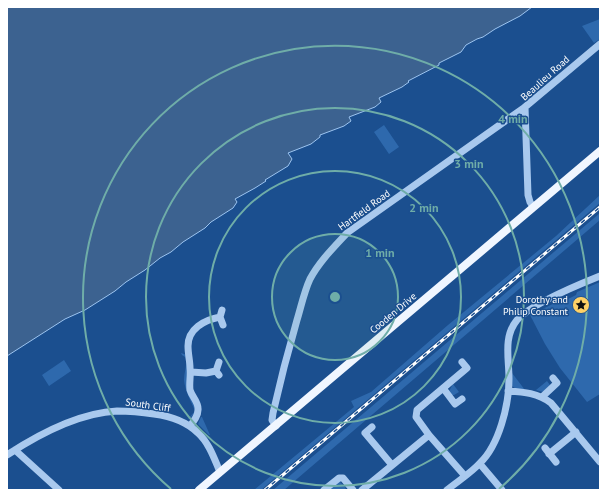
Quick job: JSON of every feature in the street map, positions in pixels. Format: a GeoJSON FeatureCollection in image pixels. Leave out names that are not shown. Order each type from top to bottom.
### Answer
{"type":"FeatureCollection","features":[{"type":"Feature","properties":{"kind":"main road","name":"Cooden Drive"},"geometry":{"type":"LineString","coordinates":[[199,490],[600,151]]}},
{"type":"Feature","properties":{"kind":"street","name":"Beaulieu Road"},"geometry":{"type":"LineString","coordinates":[[534,207],[530,202],[528,195],[525,107],[600,44]]}},
{"type":"Feature","properties":{"kind":"street","name":"Hartfield Road"},"geometry":{"type":"LineString","coordinates":[[276,426],[272,420],[272,413],[283,366],[303,298],[310,280],[320,263],[346,234],[525,107]]}},
{"type":"Feature","properties":{"kind":"street"},"geometry":{"type":"LineString","coordinates":[[447,490],[480,464],[494,444],[500,428],[508,390],[507,345],[512,328],[523,314],[560,294],[600,276]]}},
{"type":"Feature","properties":{"kind":"street"},"geometry":{"type":"LineString","coordinates":[[222,310],[220,317],[223,325]]}},
{"type":"Feature","properties":{"kind":"street"},"geometry":{"type":"LineString","coordinates":[[190,426],[199,411],[197,401],[191,392],[189,382],[191,372],[188,346],[189,340],[193,331],[200,324],[209,319],[220,317]]}},
{"type":"Feature","properties":{"kind":"street"},"geometry":{"type":"LineString","coordinates":[[191,372],[217,373],[219,362]]}},
{"type":"Feature","properties":{"kind":"street"},"geometry":{"type":"LineString","coordinates":[[462,362],[467,368],[417,410],[416,417],[429,435],[464,476]]}},
{"type":"Feature","properties":{"kind":"street"},"geometry":{"type":"LineString","coordinates":[[542,397],[557,383],[553,378]]}},
{"type":"Feature","properties":{"kind":"street"},"geometry":{"type":"LineString","coordinates":[[443,388],[455,404],[462,399]]}},
{"type":"Feature","properties":{"kind":"street"},"geometry":{"type":"LineString","coordinates":[[508,390],[542,397],[556,408],[600,462]]}},
{"type":"Feature","properties":{"kind":"street","name":"South Cliff"},"geometry":{"type":"LineString","coordinates":[[7,455],[45,433],[75,420],[115,411],[130,411],[160,415],[175,419],[190,426],[205,441],[220,472]]}},
{"type":"Feature","properties":{"kind":"street"},"geometry":{"type":"LineString","coordinates":[[372,427],[365,433],[392,465]]}},
{"type":"Feature","properties":{"kind":"street"},"geometry":{"type":"LineString","coordinates":[[556,462],[547,451],[576,432]]}},
{"type":"Feature","properties":{"kind":"street"},"geometry":{"type":"LineString","coordinates":[[362,490],[429,435]]}},
{"type":"Feature","properties":{"kind":"street"},"geometry":{"type":"LineString","coordinates":[[15,450],[59,490]]}},
{"type":"Feature","properties":{"kind":"street"},"geometry":{"type":"LineString","coordinates":[[480,464],[502,490]]}},
{"type":"Feature","properties":{"kind":"street"},"geometry":{"type":"LineString","coordinates":[[324,490],[339,478],[343,478],[354,490]]}},
{"type":"Feature","properties":{"kind":"shaded area"},"geometry":{"type":"Polygon","coordinates":[[[7,7],[532,7],[520,16],[466,45],[461,52],[408,81],[409,82],[402,87],[379,98],[381,102],[375,107],[349,117],[351,121],[344,126],[320,135],[320,137],[311,144],[288,153],[292,159],[288,166],[255,188],[235,199],[237,202],[233,208],[211,222],[205,228],[160,258],[115,291],[85,310],[65,319],[7,356],[7,7]]]}},
{"type":"Feature","properties":{"kind":"shaded area"},"geometry":{"type":"Polygon","coordinates":[[[600,19],[600,39],[594,43],[582,26],[600,19]]]}},
{"type":"Feature","properties":{"kind":"shaded area"},"geometry":{"type":"Polygon","coordinates":[[[384,125],[399,147],[389,154],[374,132],[384,125]]]}},
{"type":"Feature","properties":{"kind":"shaded area"},"geometry":{"type":"Polygon","coordinates":[[[600,195],[600,203],[261,490],[254,490],[354,407],[351,401],[371,392],[448,325],[556,236],[600,195]]]}},
{"type":"Feature","properties":{"kind":"shaded area"},"geometry":{"type":"Polygon","coordinates":[[[600,213],[600,220],[284,490],[273,490],[600,213]]]}},
{"type":"Feature","properties":{"kind":"shaded area"},"geometry":{"type":"Polygon","coordinates":[[[600,282],[600,394],[587,402],[560,368],[545,344],[530,315],[565,298],[568,299],[576,295],[577,292],[600,282]]]}},
{"type":"Feature","properties":{"kind":"shaded area"},"geometry":{"type":"Polygon","coordinates":[[[181,353],[187,355],[189,368],[187,384],[197,411],[189,419],[195,411],[184,380],[186,360],[181,353]]]}},
{"type":"Feature","properties":{"kind":"shaded area"},"geometry":{"type":"Polygon","coordinates":[[[64,360],[71,371],[49,386],[42,375],[64,360]]]}},
{"type":"Feature","properties":{"kind":"shaded area"},"geometry":{"type":"Polygon","coordinates":[[[512,373],[525,390],[516,389],[512,386],[512,373]]]}},
{"type":"Feature","properties":{"kind":"shaded area"},"geometry":{"type":"Polygon","coordinates":[[[547,381],[550,385],[543,392],[536,390],[547,381]]]}},
{"type":"Feature","properties":{"kind":"shaded area"},"geometry":{"type":"Polygon","coordinates":[[[453,384],[459,392],[451,395],[449,391],[453,384]]]}},
{"type":"Feature","properties":{"kind":"shaded area"},"geometry":{"type":"Polygon","coordinates":[[[202,417],[210,435],[198,424],[202,417]]]}},
{"type":"Feature","properties":{"kind":"shaded area"},"geometry":{"type":"Polygon","coordinates":[[[339,481],[346,488],[344,490],[331,490],[331,487],[339,481]]]}},
{"type":"Feature","properties":{"kind":"railway"},"geometry":{"type":"LineString","coordinates":[[265,490],[600,207]]}},
{"type":"Feature","properties":{"kind":"place","name":"Dorothy and Philip Constant"},"geometry":{"type":"Point","coordinates":[581,305]}}]}
